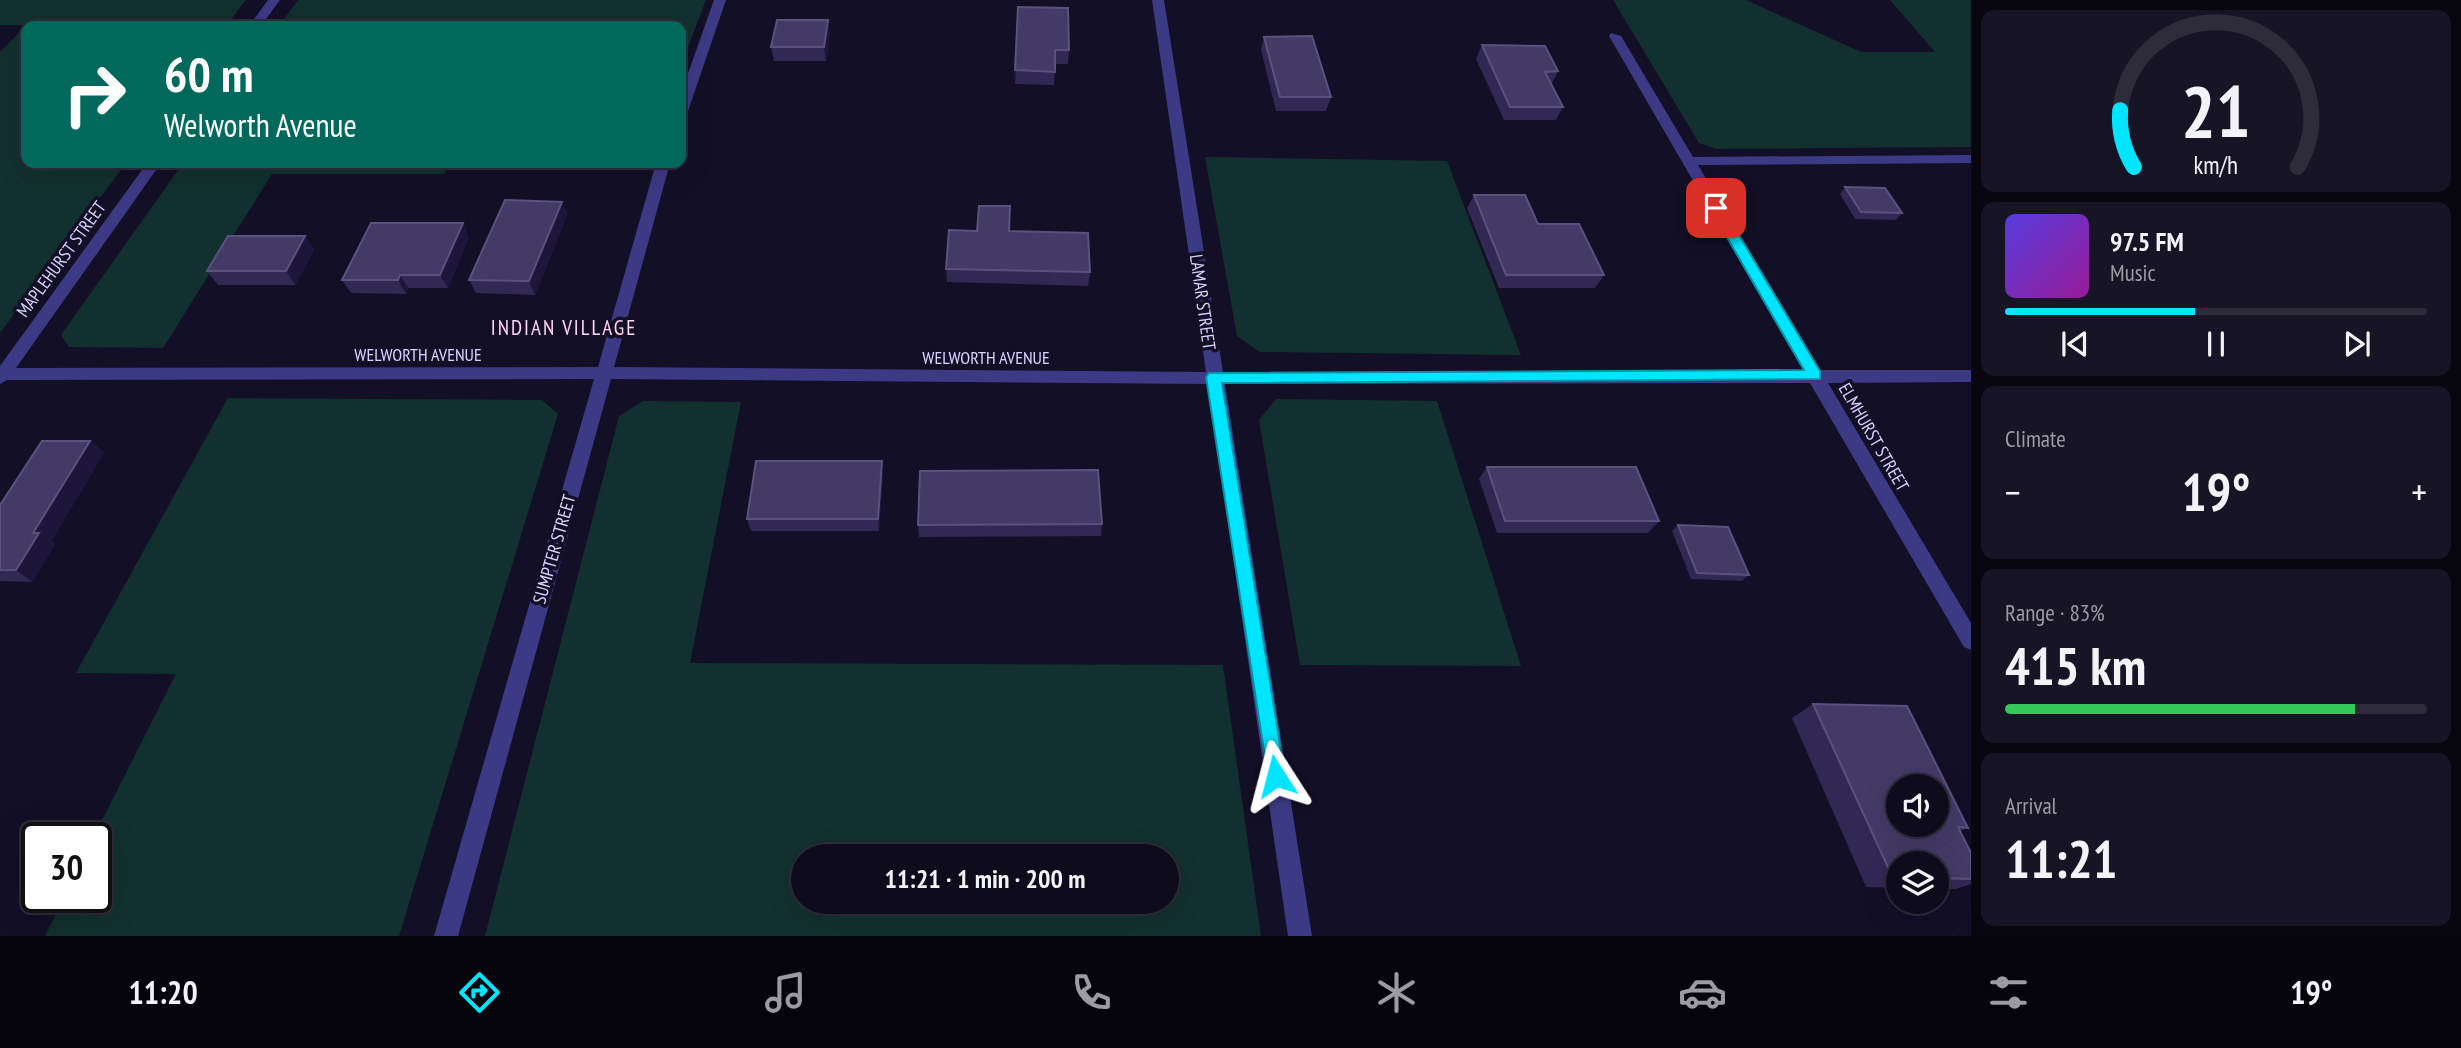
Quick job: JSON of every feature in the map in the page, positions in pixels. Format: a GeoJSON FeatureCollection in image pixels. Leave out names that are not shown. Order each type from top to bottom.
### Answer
{"type":"FeatureCollection","features":[{"type":"Feature","properties":{"kind":"street"},"geometry":{"type":"LineString","coordinates":[[259,21],[274,0]]}},
{"type":"Feature","properties":{"kind":"street"},"geometry":{"type":"LineString","coordinates":[[686,97],[720,0]]}},
{"type":"Feature","properties":{"kind":"street","name":"LAMAR STREET"},"geometry":{"type":"LineString","coordinates":[[1158,0],[1300,936]]}},
{"type":"Feature","properties":{"kind":"street","name":"ELMHURST STREET"},"geometry":{"type":"LineString","coordinates":[[1615,36],[1971,641]]}},
{"type":"Feature","properties":{"kind":"street"},"geometry":{"type":"LineString","coordinates":[[1688,161],[1971,159]]}},
{"type":"Feature","properties":{"kind":"street","name":"MAPLEHURST STREET"},"geometry":{"type":"LineString","coordinates":[[1,375],[150,168]]}},
{"type":"Feature","properties":{"kind":"street","name":"SUMPTER STREET"},"geometry":{"type":"LineString","coordinates":[[446,936],[662,168]]}},
{"type":"Feature","properties":{"kind":"street","name":"WELWORTH AVENUE"},"geometry":{"type":"LineString","coordinates":[[1,375],[603,373],[1214,377],[1971,376]]}},
{"type":"Feature","properties":{"kind":"green space"},"geometry":{"type":"Polygon","coordinates":[[[0,0],[246,0],[230,21],[21,21],[21,25],[0,25],[0,0]]]}},
{"type":"Feature","properties":{"kind":"green space"},"geometry":{"type":"Polygon","coordinates":[[[298,0],[706,0],[686,52],[686,21],[283,21],[298,0]]]}},
{"type":"Feature","properties":{"kind":"green space"},"geometry":{"type":"Polygon","coordinates":[[[1613,0],[1746,0],[1861,52],[1935,52],[1890,0],[1971,0],[1971,147],[1716,149],[1699,143],[1613,0]]]}},
{"type":"Feature","properties":{"kind":"green space"},"geometry":{"type":"Polygon","coordinates":[[[21,30],[21,168],[122,168],[0,333],[0,52],[21,30]]]}},
{"type":"Feature","properties":{"kind":"green space"},"geometry":{"type":"Polygon","coordinates":[[[1205,157],[1447,161],[1521,355],[1260,352],[1237,336],[1205,157]]]}},
{"type":"Feature","properties":{"kind":"green space"},"geometry":{"type":"Polygon","coordinates":[[[179,168],[447,168],[444,174],[272,174],[163,348],[69,347],[61,335],[179,168]]]}},
{"type":"Feature","properties":{"kind":"green space"},"geometry":{"type":"Polygon","coordinates":[[[228,398],[542,400],[558,414],[399,936],[45,936],[56,913],[112,913],[112,822],[101,822],[176,674],[76,673],[228,398]]]}},
{"type":"Feature","properties":{"kind":"green space"},"geometry":{"type":"Polygon","coordinates":[[[1276,399],[1437,401],[1521,666],[1300,665],[1259,420],[1276,399]]]}},
{"type":"Feature","properties":{"kind":"green space"},"geometry":{"type":"Polygon","coordinates":[[[643,401],[741,402],[690,663],[1223,665],[1261,936],[485,936],[619,416],[643,401]]]}},
{"type":"Feature","properties":{"kind":"building"},"geometry":{"type":"Polygon","coordinates":[[[1018,7],[1068,8],[1069,50],[1055,50],[1055,72],[1015,70],[1018,7]]]}},
{"type":"Feature","properties":{"kind":"building"},"geometry":{"type":"Polygon","coordinates":[[[777,20],[828,20],[824,47],[771,47],[777,20]]]}},
{"type":"Feature","properties":{"kind":"building"},"geometry":{"type":"Polygon","coordinates":[[[1312,36],[1331,97],[1280,97],[1264,37],[1312,36]]]}},
{"type":"Feature","properties":{"kind":"building"},"geometry":{"type":"Polygon","coordinates":[[[1482,45],[1545,46],[1558,71],[1545,72],[1563,107],[1510,107],[1482,45]]]}},
{"type":"Feature","properties":{"kind":"building"},"geometry":{"type":"Polygon","coordinates":[[[1845,187],[1885,188],[1902,213],[1861,212],[1845,187]]]}},
{"type":"Feature","properties":{"kind":"building"},"geometry":{"type":"Polygon","coordinates":[[[1474,195],[1525,195],[1538,224],[1579,224],[1604,275],[1506,275],[1474,195]]]}},
{"type":"Feature","properties":{"kind":"building"},"geometry":{"type":"Polygon","coordinates":[[[505,200],[562,202],[529,281],[469,280],[505,200]]]}},
{"type":"Feature","properties":{"kind":"building"},"geometry":{"type":"Polygon","coordinates":[[[979,206],[1010,206],[1009,231],[1088,233],[1090,272],[946,269],[949,230],[977,231],[979,206]]]}},
{"type":"Feature","properties":{"kind":"building"},"geometry":{"type":"Polygon","coordinates":[[[371,223],[463,223],[440,275],[400,275],[398,280],[342,280],[371,223]]]}},
{"type":"Feature","properties":{"kind":"building"},"geometry":{"type":"Polygon","coordinates":[[[228,236],[305,236],[286,271],[207,271],[228,236]]]}},
{"type":"Feature","properties":{"kind":"building"},"geometry":{"type":"Polygon","coordinates":[[[42,441],[90,441],[33,533],[39,533],[16,570],[0,570],[0,505],[42,441]]]}},
{"type":"Feature","properties":{"kind":"building"},"geometry":{"type":"Polygon","coordinates":[[[756,461],[882,461],[878,519],[747,519],[756,461]]]}},
{"type":"Feature","properties":{"kind":"building"},"geometry":{"type":"Polygon","coordinates":[[[1487,467],[1636,467],[1659,521],[1505,521],[1487,467]]]}},
{"type":"Feature","properties":{"kind":"building"},"geometry":{"type":"Polygon","coordinates":[[[1098,470],[1102,524],[918,525],[920,471],[1098,470]]]}},
{"type":"Feature","properties":{"kind":"building"},"geometry":{"type":"Polygon","coordinates":[[[1678,525],[1728,527],[1749,575],[1697,573],[1678,525]]]}},
{"type":"Feature","properties":{"kind":"building"},"geometry":{"type":"Polygon","coordinates":[[[1813,704],[1907,706],[1941,774],[1886,774],[1886,837],[1949,837],[1949,790],[1968,828],[1958,827],[1971,853],[1971,879],[1949,878],[1949,851],[1886,851],[1886,863],[1813,704]]]}},
{"type":"Feature","properties":{"kind":"district","name":"INDIAN VILLAGE"},"geometry":{"type":"Point","coordinates":[564,327]}},
{"type":"Feature","properties":{"kind":"route"},"geometry":{"type":"LineString","coordinates":[[1276,776],[1214,377],[1815,375],[1716,208]]}}]}
